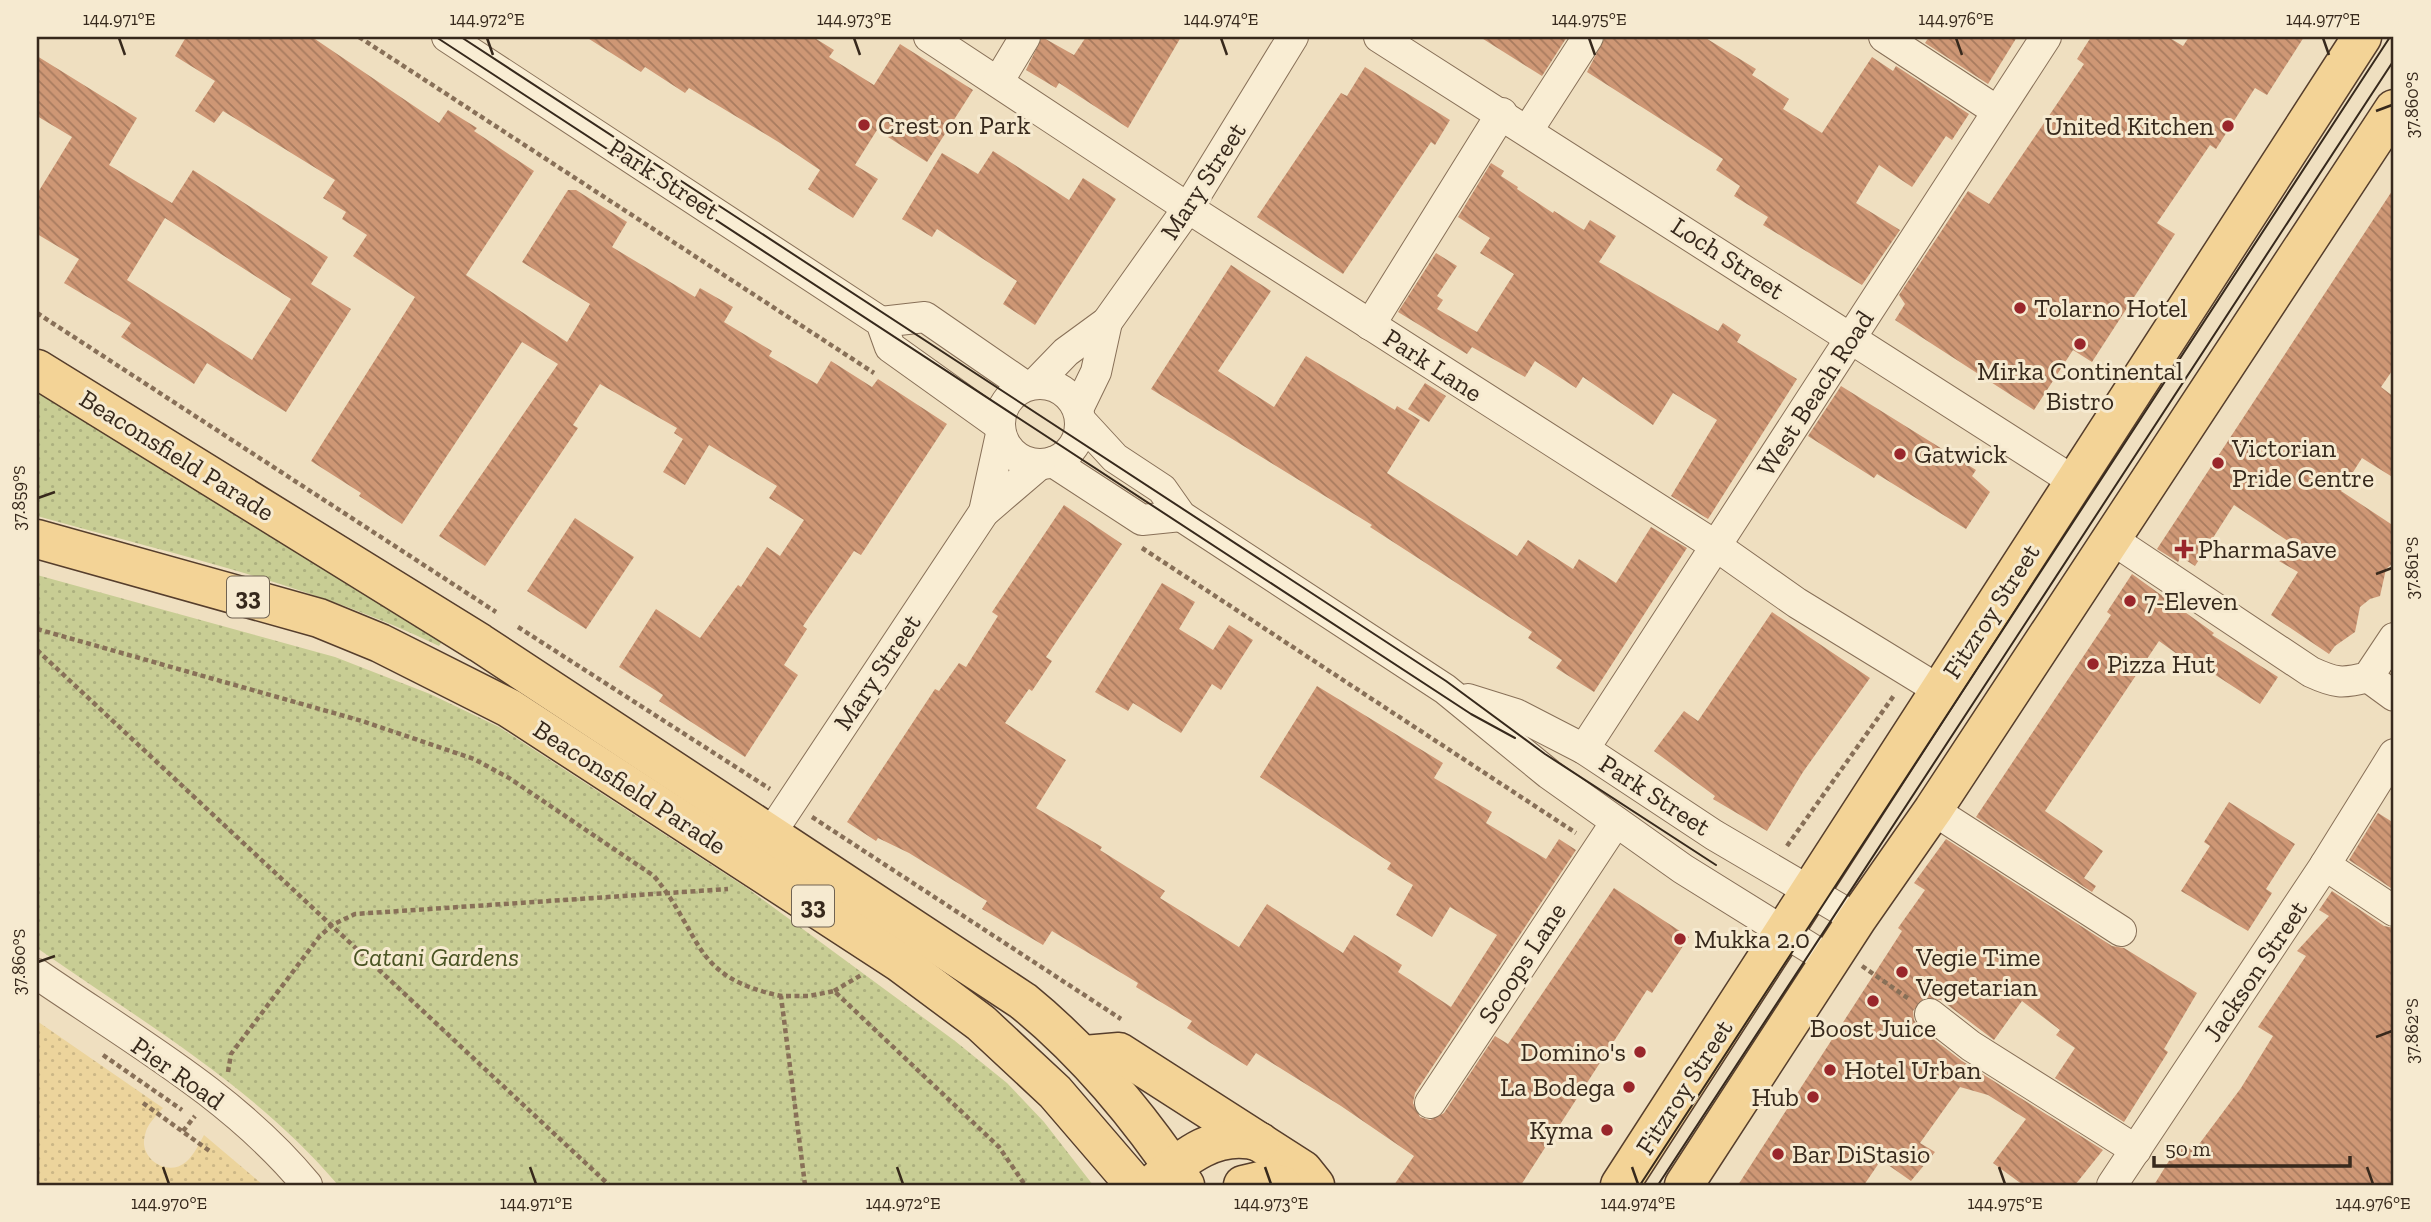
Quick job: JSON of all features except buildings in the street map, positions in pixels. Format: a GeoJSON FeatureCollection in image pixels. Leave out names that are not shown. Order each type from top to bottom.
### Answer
{"type":"FeatureCollection","features":[{"type":"Feature","properties":{"kind":"main road","name":"Fitzroy Street"},"geometry":{"type":"LineString","coordinates":[[1620,1185],[2362,37]]}},
{"type":"Feature","properties":{"kind":"main road","name":"Fitzroy Street"},"geometry":{"type":"LineString","coordinates":[[1685,1185],[1857,919],[1933,810],[2394,109]]}},
{"type":"Feature","properties":{"kind":"main road","name":"Beaconsfield Parade"},"geometry":{"type":"LineString","coordinates":[[37,369],[480,643],[781,817],[1023,1002],[1084,1055],[1147,1131],[1169,1179],[1189,1154],[1221,1140],[1238,1138],[1260,1142]]}},
{"type":"Feature","properties":{"kind":"main road","name":"Beaconsfield Parade"},"geometry":{"type":"LineString","coordinates":[[37,539],[319,618],[380,643],[509,708],[899,962],[981,1023],[1055,1092],[1135,1185]]}},
{"type":"Feature","properties":{"kind":"main road","name":"Beaconsfield Parade"},"geometry":{"type":"LineString","coordinates":[[1084,1055],[1119,1052],[1303,1170],[1315,1185]]}},
{"type":"Feature","properties":{"kind":"main road"},"geometry":{"type":"LineString","coordinates":[[1243,1185],[1260,1181],[1282,1185]]}},
{"type":"Feature","properties":{"kind":"street","name":"Park Street"},"geometry":{"type":"LineString","coordinates":[[447,37],[881,322],[890,347],[1000,429]]}},
{"type":"Feature","properties":{"kind":"street","name":"Park Lane"},"geometry":{"type":"LineString","coordinates":[[929,37],[1188,208],[1716,546],[1797,603],[1939,690]]}},
{"type":"Feature","properties":{"kind":"street"},"geometry":{"type":"LineString","coordinates":[[998,82],[1025,37]]}},
{"type":"Feature","properties":{"kind":"street","name":"Mary Street"},"geometry":{"type":"LineString","coordinates":[[1030,385],[1066,352],[1107,322],[1188,208],[1293,37]]}},
{"type":"Feature","properties":{"kind":"street","name":"Loch Street"},"geometry":{"type":"LineString","coordinates":[[1379,37],[1502,113],[2075,482]]}},
{"type":"Feature","properties":{"kind":"street"},"geometry":{"type":"LineString","coordinates":[[1528,130],[1588,37]]}},
{"type":"Feature","properties":{"kind":"street"},"geometry":{"type":"LineString","coordinates":[[1884,37],[1997,111]]}},
{"type":"Feature","properties":{"kind":"street","name":"West Beach Road"},"geometry":{"type":"LineString","coordinates":[[1584,749],[2046,37]]}},
{"type":"Feature","properties":{"kind":"street"},"geometry":{"type":"LineString","coordinates":[[1370,325],[1502,113]]}},
{"type":"Feature","properties":{"kind":"street"},"geometry":{"type":"LineString","coordinates":[[881,322],[925,317],[1030,385],[1061,389],[1079,415],[1072,448],[1046,463]]}},
{"type":"Feature","properties":{"kind":"street","name":"Mary Street"},"geometry":{"type":"LineString","coordinates":[[1079,415],[1096,372],[1107,322]]}},
{"type":"Feature","properties":{"kind":"street"},"geometry":{"type":"LineString","coordinates":[[1030,385],[1006,402],[1000,429],[1015,456],[1046,463],[1142,520],[1181,516]]}},
{"type":"Feature","properties":{"kind":"street","name":"Park Street"},"geometry":{"type":"LineString","coordinates":[[1079,415],[1115,458],[1161,489],[1181,516],[1445,689],[1549,774],[1693,875],[1784,932],[1834,956]]}},
{"type":"Feature","properties":{"kind":"street","name":"Mary Street"},"geometry":{"type":"LineString","coordinates":[[984,512],[1000,429]]}},
{"type":"Feature","properties":{"kind":"street","name":"Mary Street"},"geometry":{"type":"LineString","coordinates":[[781,817],[984,512],[1046,463]]}},
{"type":"Feature","properties":{"kind":"street"},"geometry":{"type":"LineString","coordinates":[[2110,538],[2311,672],[2343,684],[2368,677],[2394,638]]}},
{"type":"Feature","properties":{"kind":"street"},"geometry":{"type":"LineString","coordinates":[[2368,677],[2394,696]]}},
{"type":"Feature","properties":{"kind":"street","name":"Park Street"},"geometry":{"type":"LineString","coordinates":[[1445,689],[1516,714],[1584,749],[1714,835],[1857,919]]}},
{"type":"Feature","properties":{"kind":"street","name":"Jackson Street"},"geometry":{"type":"LineString","coordinates":[[2112,1185],[2325,865],[2394,754]]}},
{"type":"Feature","properties":{"kind":"street"},"geometry":{"type":"LineString","coordinates":[[1933,810],[2122,931]]}},
{"type":"Feature","properties":{"kind":"street","name":"Scoops Lane"},"geometry":{"type":"LineString","coordinates":[[1430,1103],[1616,822]]}},
{"type":"Feature","properties":{"kind":"street"},"geometry":{"type":"LineString","coordinates":[[2325,865],[2394,911]]}},
{"type":"Feature","properties":{"kind":"street","name":"Pier Road"},"geometry":{"type":"LineString","coordinates":[[37,974],[211,1095],[260,1134],[307,1185]]}},
{"type":"Feature","properties":{"kind":"street"},"geometry":{"type":"LineString","coordinates":[[1930,1014],[1971,1046],[2136,1150]]}},
{"type":"Feature","properties":{"kind":"path"},"geometry":{"type":"LineString","coordinates":[[37,313],[504,617]]}},
{"type":"Feature","properties":{"kind":"path"},"geometry":{"type":"LineString","coordinates":[[515,624],[781,817],[1124,1021]]}},
{"type":"Feature","properties":{"kind":"path"},"geometry":{"type":"LineString","coordinates":[[37,629],[362,721],[474,759],[509,778],[654,876],[667,892],[698,949],[724,977],[754,990],[781,996],[809,996],[834,991],[867,971],[855,964]]}},
{"type":"Feature","properties":{"kind":"path"},"geometry":{"type":"LineString","coordinates":[[37,650],[609,1185]]}},
{"type":"Feature","properties":{"kind":"path"},"geometry":{"type":"LineString","coordinates":[[183,1131],[230,1070],[231,1054],[319,937],[332,925],[355,914],[740,888]]}},
{"type":"Feature","properties":{"kind":"path"},"geometry":{"type":"LineString","coordinates":[[1834,956],[1930,1014]]}},
{"type":"Feature","properties":{"kind":"path"},"geometry":{"type":"LineString","coordinates":[[834,991],[999,1147],[1025,1185]]}},
{"type":"Feature","properties":{"kind":"path"},"geometry":{"type":"LineString","coordinates":[[781,996],[805,1185]]}},
{"type":"Feature","properties":{"kind":"path"},"geometry":{"type":"LineString","coordinates":[[93,1048],[201,1124]]}},
{"type":"Feature","properties":{"kind":"path"},"geometry":{"type":"LineString","coordinates":[[143,1103],[211,1152]]}},
{"type":"Feature","properties":{"kind":"sand"},"geometry":{"type":"Polygon","coordinates":[[[37,1021],[163,1108],[145,1135],[146,1151],[156,1163],[171,1168],[186,1162],[204,1135],[263,1185],[37,1185],[37,1021]]]}},
{"type":"Feature","properties":{"kind":"green space"},"geometry":{"type":"Polygon","coordinates":[[[37,386],[445,637],[439,646],[391,624],[292,588],[190,557],[37,516],[37,386]]]}},
{"type":"Feature","properties":{"kind":"green space","name":"Catani Gardens"},"geometry":{"type":"Polygon","coordinates":[[[37,575],[335,657],[430,694],[499,727],[747,888],[955,1041],[1007,1083],[1044,1122],[1093,1185],[338,1185],[306,1150],[234,1086],[37,948],[37,575]]]}},
{"type":"Feature","properties":{"kind":"tram line"},"geometry":{"type":"LineString","coordinates":[[436,37],[1471,714],[1515,738]]}},
{"type":"Feature","properties":{"kind":"tram line"},"geometry":{"type":"LineString","coordinates":[[461,37],[1446,681],[1545,754],[1716,865]]}},
{"type":"Feature","properties":{"kind":"tram line"},"geometry":{"type":"LineString","coordinates":[[1640,1185],[2390,37]]}},
{"type":"Feature","properties":{"kind":"tram line"},"geometry":{"type":"LineString","coordinates":[[1658,1185],[2394,60]]}},
{"type":"Feature","properties":{"kind":"place","name":"Crest on Park"},"geometry":{"type":"Point","coordinates":[864,125]}},
{"type":"Feature","properties":{"kind":"place","name":"United Kitchen"},"geometry":{"type":"Point","coordinates":[2228,126]}},
{"type":"Feature","properties":{"kind":"place","name":"Tolarno Hotel"},"geometry":{"type":"Point","coordinates":[2020,308]}},
{"type":"Feature","properties":{"kind":"place","name":"Mirka Continental Bistro"},"geometry":{"type":"Point","coordinates":[2080,344]}},
{"type":"Feature","properties":{"kind":"place","name":"Gatwick"},"geometry":{"type":"Point","coordinates":[1900,454]}},
{"type":"Feature","properties":{"kind":"place","name":"Victorian Pride Centre"},"geometry":{"type":"Point","coordinates":[2218,463]}},
{"type":"Feature","properties":{"kind":"place","name":"PharmaSave"},"geometry":{"type":"Point","coordinates":[2184,549]}},
{"type":"Feature","properties":{"kind":"place","name":"7-Eleven"},"geometry":{"type":"Point","coordinates":[2130,601]}},
{"type":"Feature","properties":{"kind":"place","name":"Pizza Hut"},"geometry":{"type":"Point","coordinates":[2093,664]}},
{"type":"Feature","properties":{"kind":"place","name":"Mukka 2.0"},"geometry":{"type":"Point","coordinates":[1680,939]}},
{"type":"Feature","properties":{"kind":"place","name":"Vegie Time Vegetarian"},"geometry":{"type":"Point","coordinates":[1902,972]}},
{"type":"Feature","properties":{"kind":"place","name":"Boost Juice"},"geometry":{"type":"Point","coordinates":[1873,1001]}},
{"type":"Feature","properties":{"kind":"place","name":"Domino's"},"geometry":{"type":"Point","coordinates":[1640,1052]}},
{"type":"Feature","properties":{"kind":"place","name":"Hotel Urban"},"geometry":{"type":"Point","coordinates":[1830,1070]}},
{"type":"Feature","properties":{"kind":"place","name":"La Bodega"},"geometry":{"type":"Point","coordinates":[1629,1087]}},
{"type":"Feature","properties":{"kind":"place","name":"Hub"},"geometry":{"type":"Point","coordinates":[1813,1097]}},
{"type":"Feature","properties":{"kind":"place","name":"Kyma"},"geometry":{"type":"Point","coordinates":[1607,1130]}},
{"type":"Feature","properties":{"kind":"place","name":"Bar DiStasio"},"geometry":{"type":"Point","coordinates":[1778,1154]}}]}
